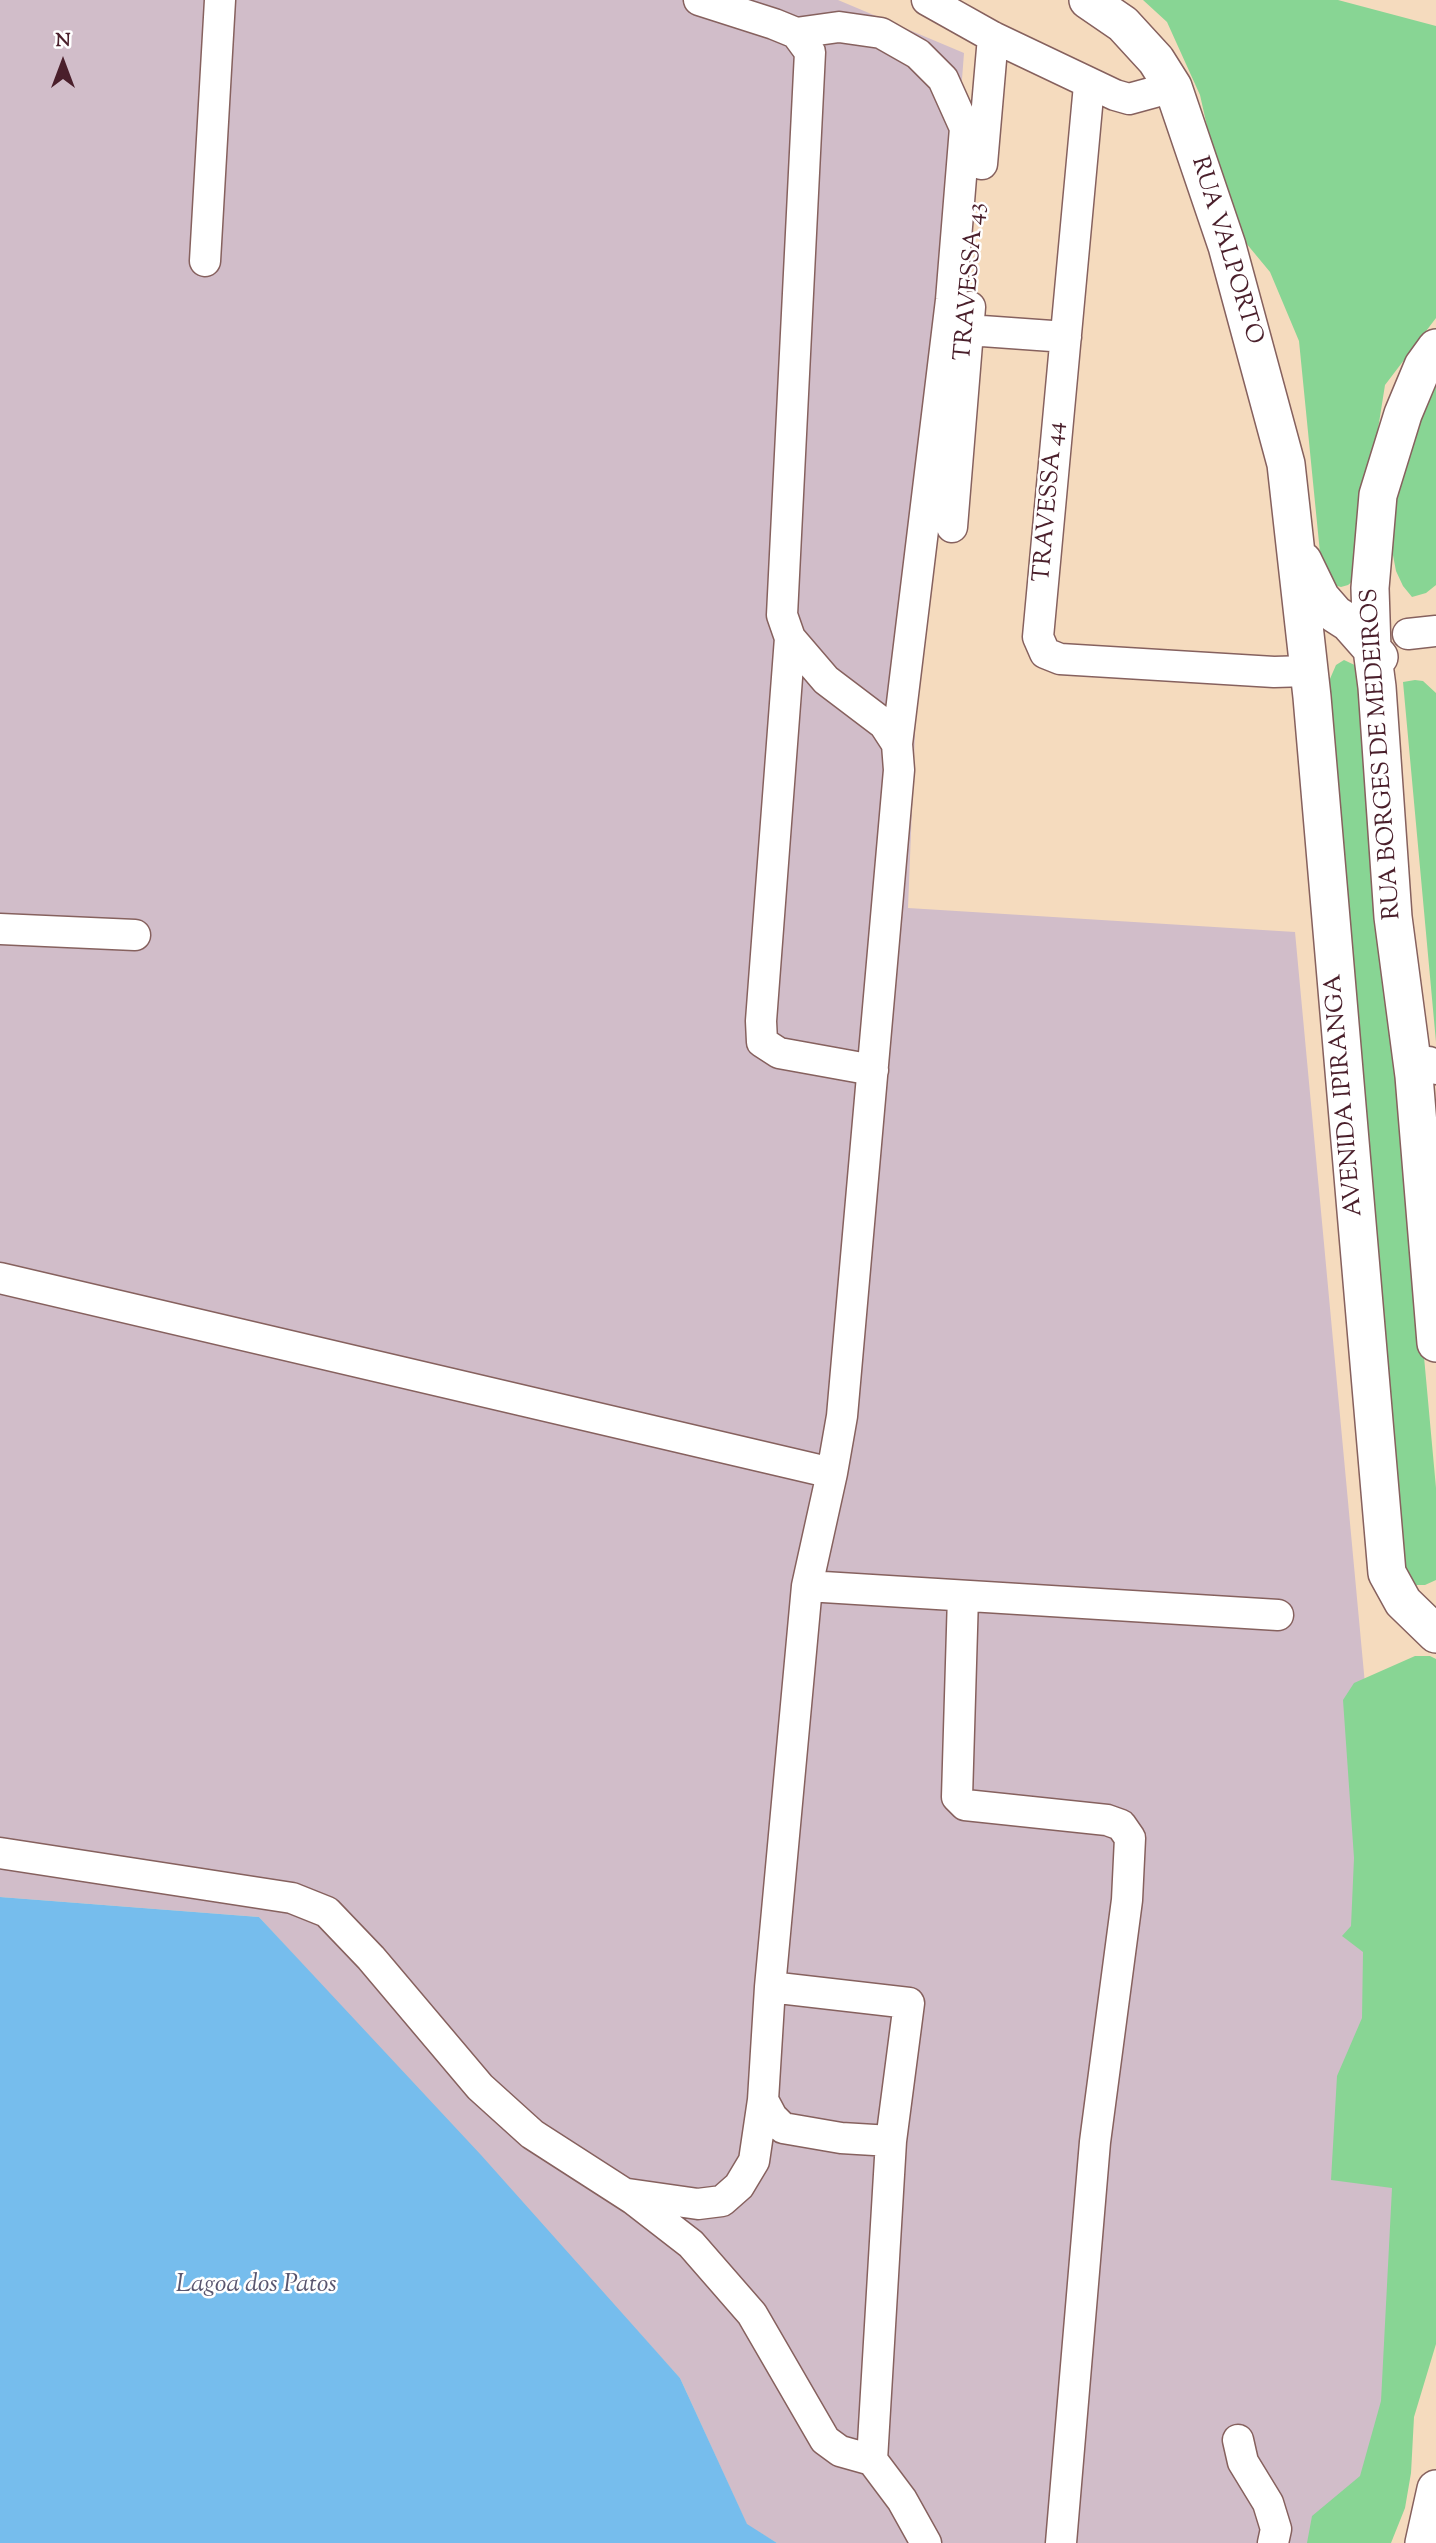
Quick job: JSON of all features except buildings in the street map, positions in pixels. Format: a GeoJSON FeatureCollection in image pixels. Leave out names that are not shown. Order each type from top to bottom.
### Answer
{"type":"FeatureCollection","features":[{"type":"Feature","properties":{"kind":"main road","name":"RUA VALPORTO"},"geometry":{"type":"LineString","coordinates":[[1088,0],[1123,24],[1156,60],[1173,87],[1227,246],[1286,464],[1295,537]]}},
{"type":"Feature","properties":{"kind":"main road"},"geometry":{"type":"LineString","coordinates":[[1386,472],[1403,414],[1423,366],[1436,348]]}},
{"type":"Feature","properties":{"kind":"main road","name":"RUA BORGES DE MEDEIROS"},"geometry":{"type":"LineString","coordinates":[[1386,472],[1378,495],[1360,636],[1377,687],[1393,916],[1414,1076],[1436,1343]]}},
{"type":"Feature","properties":{"kind":"main road","name":"RUA BORGES DE MEDEIROS"},"geometry":{"type":"LineString","coordinates":[[1386,472],[1415,916],[1415,965],[1432,1065],[1436,1115]]}},
{"type":"Feature","properties":{"kind":"main road"},"geometry":{"type":"LineString","coordinates":[[1295,537],[1310,578],[1321,598],[1360,636],[1384,665],[1388,678],[1401,857],[1415,965]]}},
{"type":"Feature","properties":{"kind":"main road","name":"AVENIDA IPIRANGA"},"geometry":{"type":"LineString","coordinates":[[1295,537],[1387,1573],[1412,1613],[1436,1634]]}},
{"type":"Feature","properties":{"kind":"main road","name":"RUA BORGES DE MEDEIROS"},"geometry":{"type":"LineString","coordinates":[[1310,684],[1331,653],[1360,636]]}},
{"type":"Feature","properties":{"kind":"main road"},"geometry":{"type":"LineString","coordinates":[[1396,1591],[1416,1597],[1436,1597]]}},
{"type":"Feature","properties":{"kind":"main road"},"geometry":{"type":"LineString","coordinates":[[1424,2543],[1436,2489]]}},
{"type":"Feature","properties":{"kind":"street"},"geometry":{"type":"LineString","coordinates":[[205,261],[220,0]]}},
{"type":"Feature","properties":{"kind":"street"},"geometry":{"type":"LineString","coordinates":[[624,2193],[698,2204],[722,2201],[739,2186],[754,2161],[763,2100],[807,1586],[842,1416],[899,770],[897,744],[951,300],[965,128],[943,79],[918,54],[881,33],[839,27],[796,33],[699,0]]}},
{"type":"Feature","properties":{"kind":"street"},"geometry":{"type":"LineString","coordinates":[[926,0],[1089,85],[1129,99],[1173,87]]}},
{"type":"Feature","properties":{"kind":"street"},"geometry":{"type":"LineString","coordinates":[[796,33],[810,52],[782,615],[790,638],[826,680],[884,724],[897,744]]}},
{"type":"Feature","properties":{"kind":"street","name":"TRAVESSA 43"},"geometry":{"type":"LineString","coordinates":[[952,527],[993,37]]}},
{"type":"Feature","properties":{"kind":"street","name":"TRAVESSA 44"},"geometry":{"type":"LineString","coordinates":[[1089,85],[1038,637],[1045,653],[1059,659],[1274,672],[1310,684]]}},
{"type":"Feature","properties":{"kind":"street"},"geometry":{"type":"LineString","coordinates":[[968,330],[1066,337]]}},
{"type":"Feature","properties":{"kind":"street"},"geometry":{"type":"LineString","coordinates":[[790,638],[761,1021],[762,1042],[779,1053],[873,1070]]}},
{"type":"Feature","properties":{"kind":"street"},"geometry":{"type":"LineString","coordinates":[[0,929],[135,935]]}},
{"type":"Feature","properties":{"kind":"street"},"geometry":{"type":"LineString","coordinates":[[0,1278],[832,1473]]}},
{"type":"Feature","properties":{"kind":"street"},"geometry":{"type":"LineString","coordinates":[[807,1586],[1278,1615]]}},
{"type":"Feature","properties":{"kind":"street"},"geometry":{"type":"LineString","coordinates":[[963,1596],[957,1797],[965,1805],[1107,1820],[1121,1825],[1130,1838],[1127,1900],[1095,2141],[1061,2543]]}},
{"type":"Feature","properties":{"kind":"street"},"geometry":{"type":"LineString","coordinates":[[0,1853],[292,1898],[327,1912],[371,1958],[480,2087],[532,2134],[624,2193],[691,2244],[752,2314],[825,2440],[840,2451],[872,2460],[902,2500],[926,2543]]}},
{"type":"Feature","properties":{"kind":"street"},"geometry":{"type":"LineString","coordinates":[[771,1987],[909,2003],[891,2141],[872,2460]]}},
{"type":"Feature","properties":{"kind":"street"},"geometry":{"type":"LineString","coordinates":[[763,2100],[772,2117],[783,2128],[841,2138],[891,2141]]}},
{"type":"Feature","properties":{"kind":"street"},"geometry":{"type":"LineString","coordinates":[[1238,2440],[1243,2462],[1268,2503],[1276,2529],[1273,2543]]}},
{"type":"Feature","properties":{"kind":"shaded area"},"geometry":{"type":"Polygon","coordinates":[[[0,0],[838,0],[964,53],[918,658],[908,908],[1295,932],[1413,2200],[1365,2527],[1358,2543],[777,2543],[747,2525],[680,2378],[259,1917],[0,1897],[0,0]]]}},
{"type":"Feature","properties":{"kind":"green space"},"geometry":{"type":"Polygon","coordinates":[[[1143,0],[1338,0],[1436,26],[1436,318],[1385,385],[1354,580],[1348,585],[1341,587],[1330,584],[1322,573],[1299,341],[1270,272],[1241,237],[1211,144],[1200,95],[1167,22],[1143,0]]]}},
{"type":"Feature","properties":{"kind":"green space"},"geometry":{"type":"Polygon","coordinates":[[[1436,380],[1436,585],[1426,593],[1412,597],[1396,571],[1392,550],[1394,512],[1397,488],[1416,424],[1436,380]]]}},
{"type":"Feature","properties":{"kind":"green space"},"geometry":{"type":"Polygon","coordinates":[[[1344,660],[1361,668],[1436,1488],[1436,1580],[1425,1585],[1412,1585],[1403,1574],[1326,688],[1336,665],[1344,660]]]}},
{"type":"Feature","properties":{"kind":"green space"},"geometry":{"type":"Polygon","coordinates":[[[1423,681],[1436,693],[1436,1042],[1403,682],[1423,681]]]}},
{"type":"Feature","properties":{"kind":"green space"},"geometry":{"type":"Polygon","coordinates":[[[1415,1656],[1430,1656],[1436,1659],[1436,2344],[1414,2417],[1411,2473],[1405,2508],[1391,2543],[1307,2543],[1312,2516],[1360,2476],[1381,2401],[1392,2188],[1331,2180],[1337,2076],[1362,2018],[1363,1952],[1342,1936],[1351,1926],[1354,1858],[1343,1700],[1354,1683],[1415,1656]]]}},
{"type":"Feature","properties":{"kind":"water","name":"Lagoa dos Patos"},"geometry":{"type":"Polygon","coordinates":[[[0,1897],[259,1917],[481,2155],[680,2378],[747,2524],[777,2543],[0,2543],[0,1897]]]}}]}
